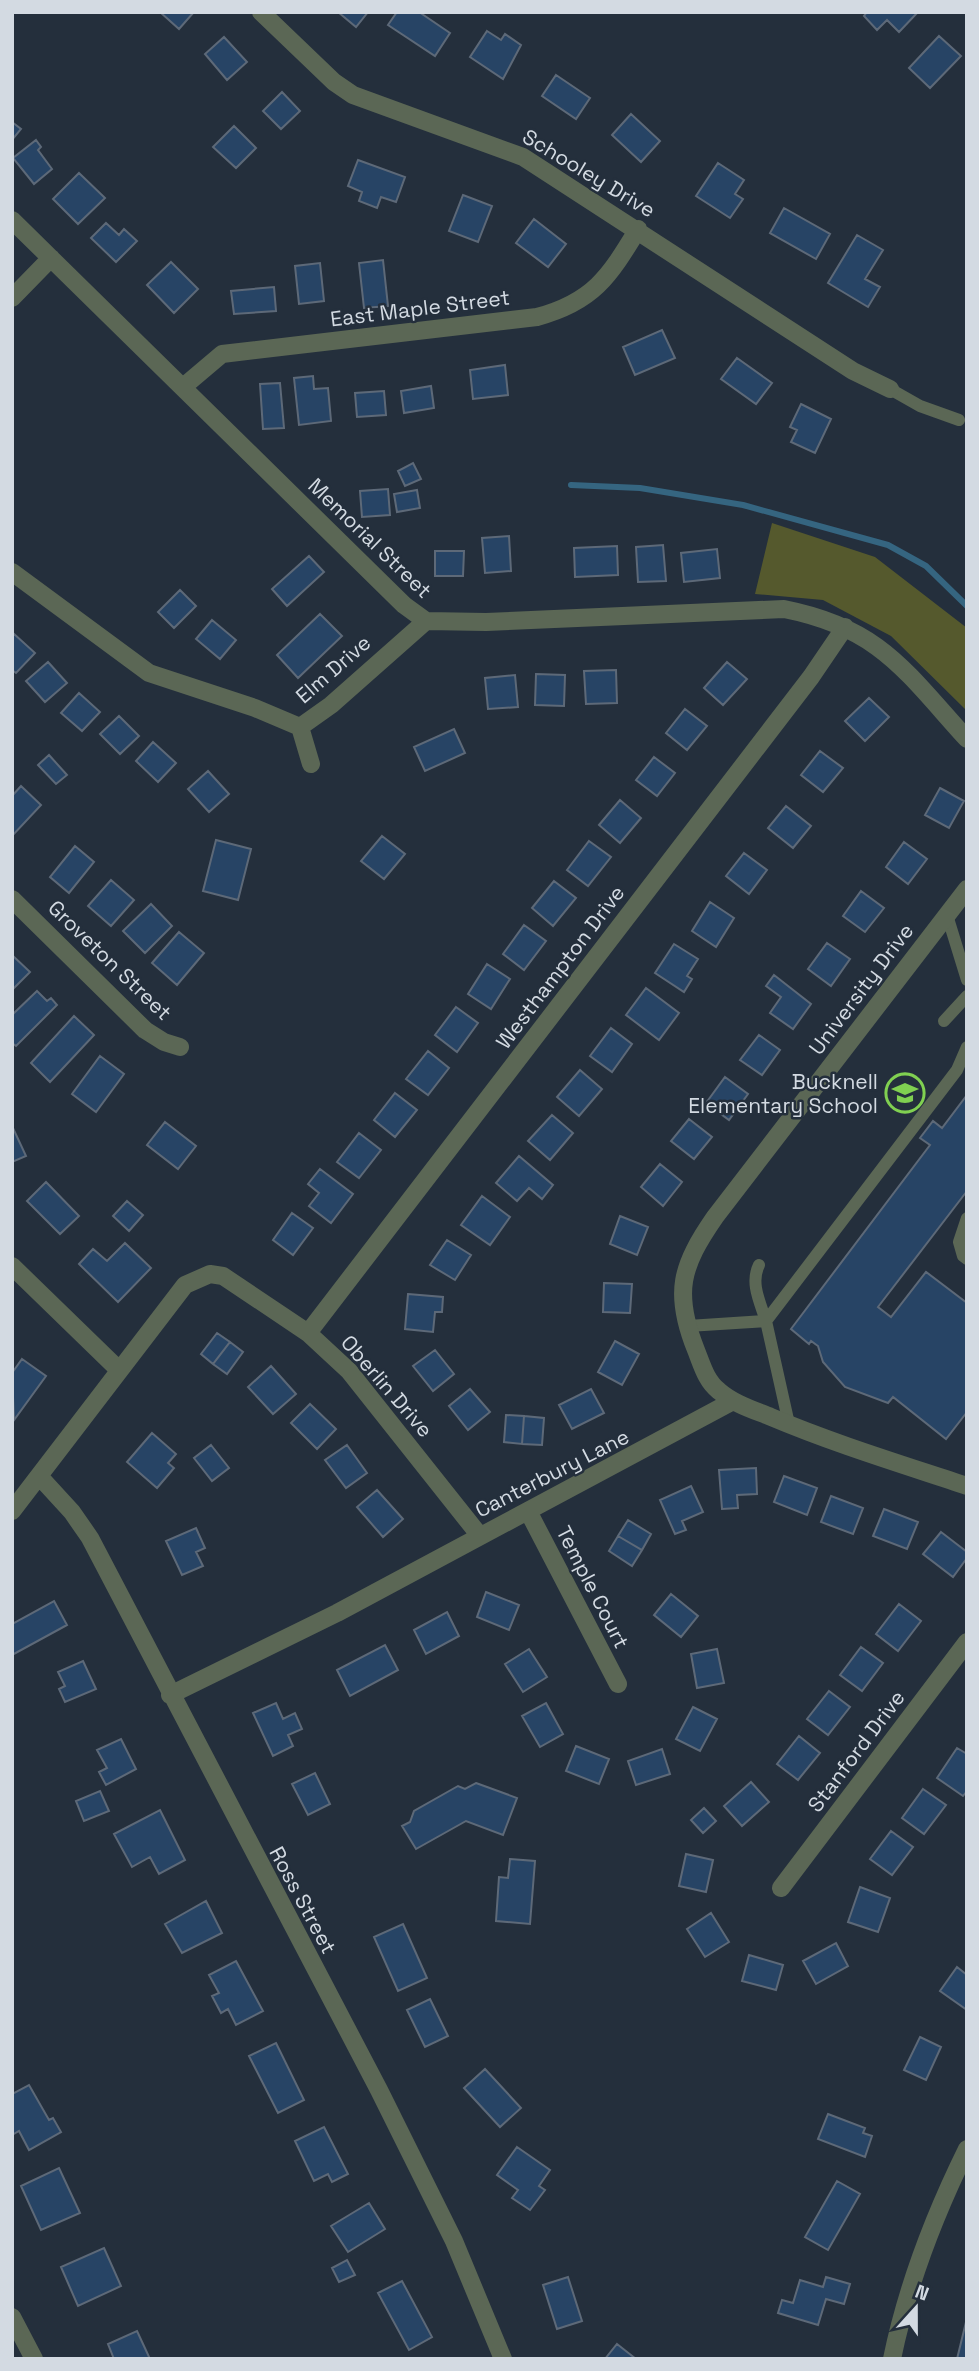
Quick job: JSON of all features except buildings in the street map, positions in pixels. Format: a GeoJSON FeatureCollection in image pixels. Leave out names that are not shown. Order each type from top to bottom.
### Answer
{"type":"FeatureCollection","features":[{"type":"Feature","properties":{"kind":"street","name":"Schooley Drive"},"geometry":{"type":"LineString","coordinates":[[261,12],[334,82],[354,95],[523,156],[853,371],[890,389]]}},
{"type":"Feature","properties":{"kind":"street","name":"Memorial Street"},"geometry":{"type":"LineString","coordinates":[[12,220],[404,605],[426,621],[486,622],[784,609],[816,615],[845,627],[889,654],[967,739]]}},
{"type":"Feature","properties":{"kind":"street","name":"East Maple Street"},"geometry":{"type":"LineString","coordinates":[[183,387],[222,354],[537,317],[557,312],[583,299],[605,281],[638,229]]}},
{"type":"Feature","properties":{"kind":"street"},"geometry":{"type":"LineString","coordinates":[[12,298],[51,258]]}},
{"type":"Feature","properties":{"kind":"street"},"geometry":{"type":"LineString","coordinates":[[12,572],[149,673],[255,708],[300,727]]}},
{"type":"Feature","properties":{"kind":"street","name":"Elm Drive"},"geometry":{"type":"LineString","coordinates":[[311,764],[300,727],[426,621]]}},
{"type":"Feature","properties":{"kind":"street","name":"Westhampton Drive"},"geometry":{"type":"LineString","coordinates":[[308,1333],[811,677],[845,627]]}},
{"type":"Feature","properties":{"kind":"street","name":"University Drive"},"geometry":{"type":"LineString","coordinates":[[733,1401],[711,1383],[688,1325],[682,1284],[694,1248],[967,889]]}},
{"type":"Feature","properties":{"kind":"street","name":"Groveton Street"},"geometry":{"type":"LineString","coordinates":[[12,899],[145,1030],[164,1042],[180,1047]]}},
{"type":"Feature","properties":{"kind":"street"},"geometry":{"type":"LineString","coordinates":[[12,1266],[119,1370]]}},
{"type":"Feature","properties":{"kind":"street","name":"Oberlin Drive"},"geometry":{"type":"LineString","coordinates":[[12,1511],[185,1285],[210,1274],[235,1281],[308,1333],[349,1371],[480,1536]]}},
{"type":"Feature","properties":{"kind":"street"},"geometry":{"type":"LineString","coordinates":[[733,1401],[789,1424],[967,1486]]}},
{"type":"Feature","properties":{"kind":"street","name":"Canterbury Lane"},"geometry":{"type":"LineString","coordinates":[[170,1695],[337,1613],[733,1401]]}},
{"type":"Feature","properties":{"kind":"street","name":"Ross Street"},"geometry":{"type":"LineString","coordinates":[[39,1476],[72,1512],[90,1538],[379,2090],[454,2241],[503,2359]]}},
{"type":"Feature","properties":{"kind":"street","name":"Temple Court"},"geometry":{"type":"LineString","coordinates":[[528,1511],[618,1684]]}},
{"type":"Feature","properties":{"kind":"street","name":"Stanford Drive"},"geometry":{"type":"LineString","coordinates":[[781,1888],[967,1642]]}},
{"type":"Feature","properties":{"kind":"street"},"geometry":{"type":"LineString","coordinates":[[892,2359],[910,2288],[938,2211],[967,2149]]}},
{"type":"Feature","properties":{"kind":"street"},"geometry":{"type":"LineString","coordinates":[[12,2317],[34,2359]]}},
{"type":"Feature","properties":{"kind":"lane"},"geometry":{"type":"LineString","coordinates":[[890,389],[920,406],[959,420]]}},
{"type":"Feature","properties":{"kind":"lane"},"geometry":{"type":"LineString","coordinates":[[947,915],[967,980]]}},
{"type":"Feature","properties":{"kind":"lane"},"geometry":{"type":"LineString","coordinates":[[944,1021],[967,996]]}},
{"type":"Feature","properties":{"kind":"lane"},"geometry":{"type":"LineString","coordinates":[[688,1325],[766,1321],[957,1070],[967,1047]]}},
{"type":"Feature","properties":{"kind":"lane"},"geometry":{"type":"LineString","coordinates":[[967,1219],[959,1242],[963,1256],[967,1259]]}},
{"type":"Feature","properties":{"kind":"lane"},"geometry":{"type":"LineString","coordinates":[[759,1265],[755,1274],[755,1285],[766,1321],[789,1424]]}},
{"type":"Feature","properties":{"kind":"green space"},"geometry":{"type":"Polygon","coordinates":[[[772,523],[875,557],[967,628],[967,711],[891,636],[823,600],[755,594],[772,523]]]}},
{"type":"Feature","properties":{"kind":"waterway"},"geometry":{"type":"LineString","coordinates":[[571,485],[640,488],[743,505],[888,545],[926,566],[967,606]]}},
{"type":"Feature","properties":{"kind":"place","name":"Bucknell Elementary School"},"geometry":{"type":"Point","coordinates":[905,1093]}}]}
